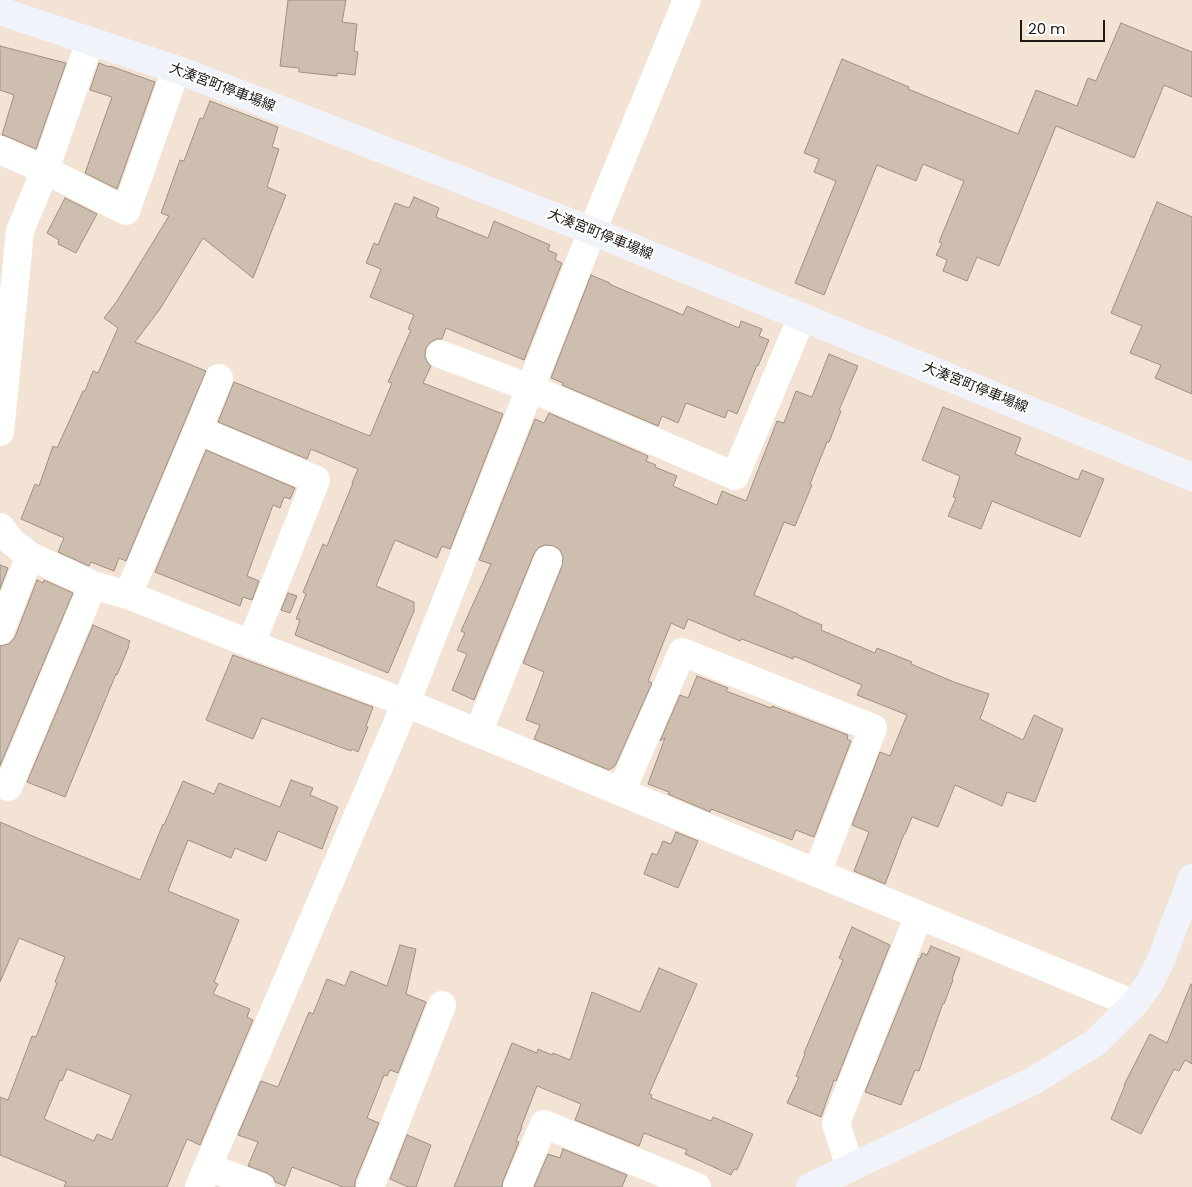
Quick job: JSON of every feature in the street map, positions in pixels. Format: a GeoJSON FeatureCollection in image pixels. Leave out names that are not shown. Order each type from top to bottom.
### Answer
{"type":"FeatureCollection","features":[{"type":"Feature","properties":{"kind":"main road","name":"大湊宮町停車場線"},"geometry":{"type":"LineString","coordinates":[[0,11],[176,70],[592,231],[1192,477]]}},
{"type":"Feature","properties":{"kind":"main road"},"geometry":{"type":"LineString","coordinates":[[810,1187],[1033,1082],[1096,1042],[1134,1004],[1149,984],[1192,878]]}},
{"type":"Feature","properties":{"kind":"street"},"geometry":{"type":"LineString","coordinates":[[261,1187],[203,1177],[406,703],[592,231],[687,0]]}},
{"type":"Feature","properties":{"kind":"street"},"geometry":{"type":"LineString","coordinates":[[0,432],[20,231],[45,170],[90,41]]}},
{"type":"Feature","properties":{"kind":"street"},"geometry":{"type":"LineString","coordinates":[[0,150],[45,170],[126,212],[176,70]]}},
{"type":"Feature","properties":{"kind":"street"},"geometry":{"type":"LineString","coordinates":[[440,354],[530,388],[735,476],[802,317]]}},
{"type":"Feature","properties":{"kind":"street"},"geometry":{"type":"LineString","coordinates":[[128,595],[219,378]]}},
{"type":"Feature","properties":{"kind":"street"},"geometry":{"type":"LineString","coordinates":[[198,430],[316,480],[251,644]]}},
{"type":"Feature","properties":{"kind":"street"},"geometry":{"type":"LineString","coordinates":[[0,528],[11,541],[30,556],[93,584],[128,595],[406,703],[1134,1004]]}},
{"type":"Feature","properties":{"kind":"street"},"geometry":{"type":"LineString","coordinates":[[0,631],[30,556]]}},
{"type":"Feature","properties":{"kind":"street"},"geometry":{"type":"LineString","coordinates":[[478,733],[548,560]]}},
{"type":"Feature","properties":{"kind":"street"},"geometry":{"type":"LineString","coordinates":[[8,788],[93,584]]}},
{"type":"Feature","properties":{"kind":"street"},"geometry":{"type":"LineString","coordinates":[[621,792],[682,652],[873,728],[817,873]]}},
{"type":"Feature","properties":{"kind":"street"},"geometry":{"type":"LineString","coordinates":[[850,1168],[836,1123],[919,915]]}},
{"type":"Feature","properties":{"kind":"street"},"geometry":{"type":"LineString","coordinates":[[370,1187],[442,1005]]}},
{"type":"Feature","properties":{"kind":"street"},"geometry":{"type":"LineString","coordinates":[[517,1187],[544,1124],[697,1187]]}},
{"type":"Feature","properties":{"kind":"building"},"geometry":{"type":"Polygon","coordinates":[[[288,0],[346,0],[342,22],[357,24],[354,51],[358,52],[355,75],[337,73],[337,76],[299,72],[299,68],[280,66],[288,0]]]}},
{"type":"Feature","properties":{"kind":"building"},"geometry":{"type":"Polygon","coordinates":[[[1121,23],[1192,52],[1192,97],[1164,85],[1134,158],[1056,126],[999,266],[977,257],[967,281],[943,271],[947,260],[936,255],[942,243],[939,242],[964,181],[923,164],[916,181],[877,165],[824,295],[795,283],[836,181],[814,172],[819,159],[804,153],[842,59],[909,87],[908,89],[1018,134],[1036,90],[1077,106],[1088,78],[1096,81],[1121,23]]]}},
{"type":"Feature","properties":{"kind":"building"},"geometry":{"type":"Polygon","coordinates":[[[0,46],[66,63],[36,149],[2,135],[14,95],[0,90],[0,46]]]}},
{"type":"Feature","properties":{"kind":"building"},"geometry":{"type":"Polygon","coordinates":[[[99,63],[155,82],[117,189],[85,173],[112,97],[90,90],[99,63]]]}},
{"type":"Feature","properties":{"kind":"building"},"geometry":{"type":"Polygon","coordinates":[[[210,101],[278,127],[272,147],[279,149],[267,187],[286,195],[253,278],[203,238],[160,309],[135,342],[206,371],[126,561],[119,558],[114,571],[91,562],[89,566],[58,552],[64,538],[21,519],[35,484],[39,486],[53,446],[57,448],[93,371],[98,373],[118,328],[104,318],[117,301],[169,216],[161,213],[180,160],[184,161],[200,118],[203,119],[210,101]]]}},
{"type":"Feature","properties":{"kind":"building"},"geometry":{"type":"Polygon","coordinates":[[[414,197],[439,208],[436,217],[488,238],[494,221],[550,245],[548,250],[557,254],[555,260],[562,263],[524,360],[446,328],[442,339],[431,342],[426,348],[425,357],[431,366],[423,383],[503,414],[450,549],[442,546],[437,558],[395,540],[376,586],[414,602],[414,611],[388,673],[295,635],[300,620],[296,619],[306,594],[303,592],[323,544],[327,546],[358,469],[311,449],[307,459],[218,422],[234,382],[370,436],[392,383],[388,382],[411,330],[408,329],[414,315],[370,297],[381,269],[366,263],[374,243],[378,245],[395,203],[409,208],[414,197]]]}},
{"type":"Feature","properties":{"kind":"building"},"geometry":{"type":"Polygon","coordinates":[[[65,198],[97,214],[76,253],[58,244],[59,240],[47,233],[65,198]]]}},
{"type":"Feature","properties":{"kind":"building"},"geometry":{"type":"Polygon","coordinates":[[[1157,202],[1192,217],[1192,394],[1155,378],[1161,365],[1130,353],[1142,326],[1111,313],[1157,202]]]}},
{"type":"Feature","properties":{"kind":"building"},"geometry":{"type":"Polygon","coordinates":[[[591,275],[683,315],[687,306],[739,328],[741,321],[762,329],[759,336],[769,340],[737,414],[728,410],[725,418],[686,403],[678,423],[662,416],[658,426],[562,385],[563,383],[551,378],[591,275]]]}},
{"type":"Feature","properties":{"kind":"building"},"geometry":{"type":"Polygon","coordinates":[[[829,354],[858,366],[839,410],[841,411],[810,484],[812,485],[795,526],[784,522],[754,595],[822,625],[821,630],[875,653],[877,648],[954,682],[989,694],[980,719],[1023,740],[1034,715],[1063,729],[1035,802],[1007,792],[1002,806],[955,785],[938,827],[912,817],[885,884],[854,871],[869,832],[852,825],[880,752],[890,756],[907,715],[857,695],[862,685],[794,656],[793,659],[742,639],[740,641],[688,619],[684,629],[671,623],[648,681],[652,683],[615,766],[609,770],[534,739],[540,725],[526,720],[544,672],[523,663],[562,566],[563,557],[560,550],[554,546],[545,545],[538,548],[534,554],[474,700],[452,690],[467,654],[457,650],[465,633],[461,631],[491,564],[479,560],[535,419],[544,423],[549,413],[648,456],[646,461],[677,476],[673,486],[717,505],[722,491],[746,501],[777,421],[784,423],[796,391],[812,397],[829,354]]]}},
{"type":"Feature","properties":{"kind":"building"},"geometry":{"type":"Polygon","coordinates":[[[943,407],[1021,438],[1015,454],[1078,480],[1082,470],[1104,479],[1080,537],[992,501],[981,529],[948,516],[956,498],[953,497],[960,476],[922,460],[943,407]]]}},
{"type":"Feature","properties":{"kind":"building"},"geometry":{"type":"Polygon","coordinates":[[[206,450],[295,488],[290,499],[284,497],[280,508],[273,505],[247,576],[259,581],[252,600],[243,597],[240,606],[155,572],[206,450]]]}},
{"type":"Feature","properties":{"kind":"building"},"geometry":{"type":"Polygon","coordinates":[[[0,565],[8,568],[0,589],[0,565]]]}},
{"type":"Feature","properties":{"kind":"building"},"geometry":{"type":"Polygon","coordinates":[[[37,580],[43,583],[44,580],[73,593],[0,766],[0,646],[9,644],[15,637],[37,580]]]}},
{"type":"Feature","properties":{"kind":"building"},"geometry":{"type":"Polygon","coordinates":[[[288,593],[297,596],[290,613],[281,610],[288,593]]]}},
{"type":"Feature","properties":{"kind":"building"},"geometry":{"type":"Polygon","coordinates":[[[93,625],[130,641],[65,797],[27,782],[93,625]]]}},
{"type":"Feature","properties":{"kind":"building"},"geometry":{"type":"Polygon","coordinates":[[[233,655],[373,707],[366,726],[368,727],[358,752],[262,718],[253,739],[206,720],[233,655]]]}},
{"type":"Feature","properties":{"kind":"building"},"geometry":{"type":"Polygon","coordinates":[[[697,676],[728,688],[726,691],[848,735],[847,739],[851,741],[814,837],[796,830],[792,840],[711,809],[710,812],[648,784],[665,738],[660,741],[680,695],[688,698],[697,676]]]}},
{"type":"Feature","properties":{"kind":"building"},"geometry":{"type":"Polygon","coordinates":[[[291,780],[313,788],[310,795],[338,807],[322,849],[278,831],[266,861],[235,848],[231,858],[188,840],[168,891],[239,920],[214,982],[218,984],[213,994],[250,1009],[247,1017],[253,1020],[200,1145],[187,1139],[167,1187],[64,1187],[66,1182],[0,1155],[0,1097],[8,1100],[32,1036],[36,1037],[65,957],[19,938],[0,982],[0,822],[140,880],[183,781],[214,794],[219,783],[280,807],[291,780]],[[67,1069],[62,1081],[60,1080],[44,1119],[94,1141],[97,1134],[112,1140],[131,1095],[67,1069]]]}},
{"type":"Feature","properties":{"kind":"building"},"geometry":{"type":"Polygon","coordinates":[[[676,832],[698,841],[678,888],[644,874],[652,853],[657,855],[663,841],[671,844],[676,832]]]}},
{"type":"Feature","properties":{"kind":"building"},"geometry":{"type":"Polygon","coordinates":[[[852,927],[890,945],[836,1081],[834,1080],[821,1117],[787,1103],[799,1077],[796,1076],[804,1053],[843,960],[839,958],[852,927]]]}},
{"type":"Feature","properties":{"kind":"building"},"geometry":{"type":"Polygon","coordinates":[[[400,945],[416,949],[406,994],[426,1002],[398,1073],[390,1070],[387,1076],[384,1075],[367,1118],[379,1123],[355,1181],[355,1187],[343,1187],[292,1167],[285,1186],[275,1182],[273,1177],[267,1173],[248,1166],[258,1142],[238,1135],[261,1081],[278,1087],[309,1012],[313,1014],[327,979],[345,986],[351,971],[387,986],[400,945]]]}},
{"type":"Feature","properties":{"kind":"building"},"geometry":{"type":"Polygon","coordinates":[[[931,946],[960,958],[919,1071],[915,1070],[901,1105],[865,1092],[919,958],[922,953],[927,955],[931,946]]]}},
{"type":"Feature","properties":{"kind":"building"},"geometry":{"type":"Polygon","coordinates":[[[659,968],[697,984],[649,1094],[652,1095],[651,1098],[711,1121],[713,1117],[753,1134],[737,1170],[734,1169],[731,1175],[685,1154],[687,1150],[644,1133],[639,1146],[575,1120],[581,1104],[537,1086],[516,1141],[519,1142],[502,1187],[454,1187],[512,1043],[537,1053],[538,1049],[570,1060],[592,992],[640,1012],[659,968]]]}},
{"type":"Feature","properties":{"kind":"building"},"geometry":{"type":"Polygon","coordinates":[[[1191,984],[1192,1064],[1185,1060],[1179,1071],[1174,1069],[1141,1134],[1111,1119],[1124,1085],[1150,1034],[1167,1043],[1191,984]]]}},
{"type":"Feature","properties":{"kind":"building"},"geometry":{"type":"Polygon","coordinates":[[[407,1135],[431,1145],[416,1187],[408,1187],[390,1179],[407,1135]]]}},
{"type":"Feature","properties":{"kind":"building"},"geometry":{"type":"Polygon","coordinates":[[[563,1149],[627,1175],[622,1187],[534,1187],[548,1154],[560,1158],[563,1149]]]}}]}
